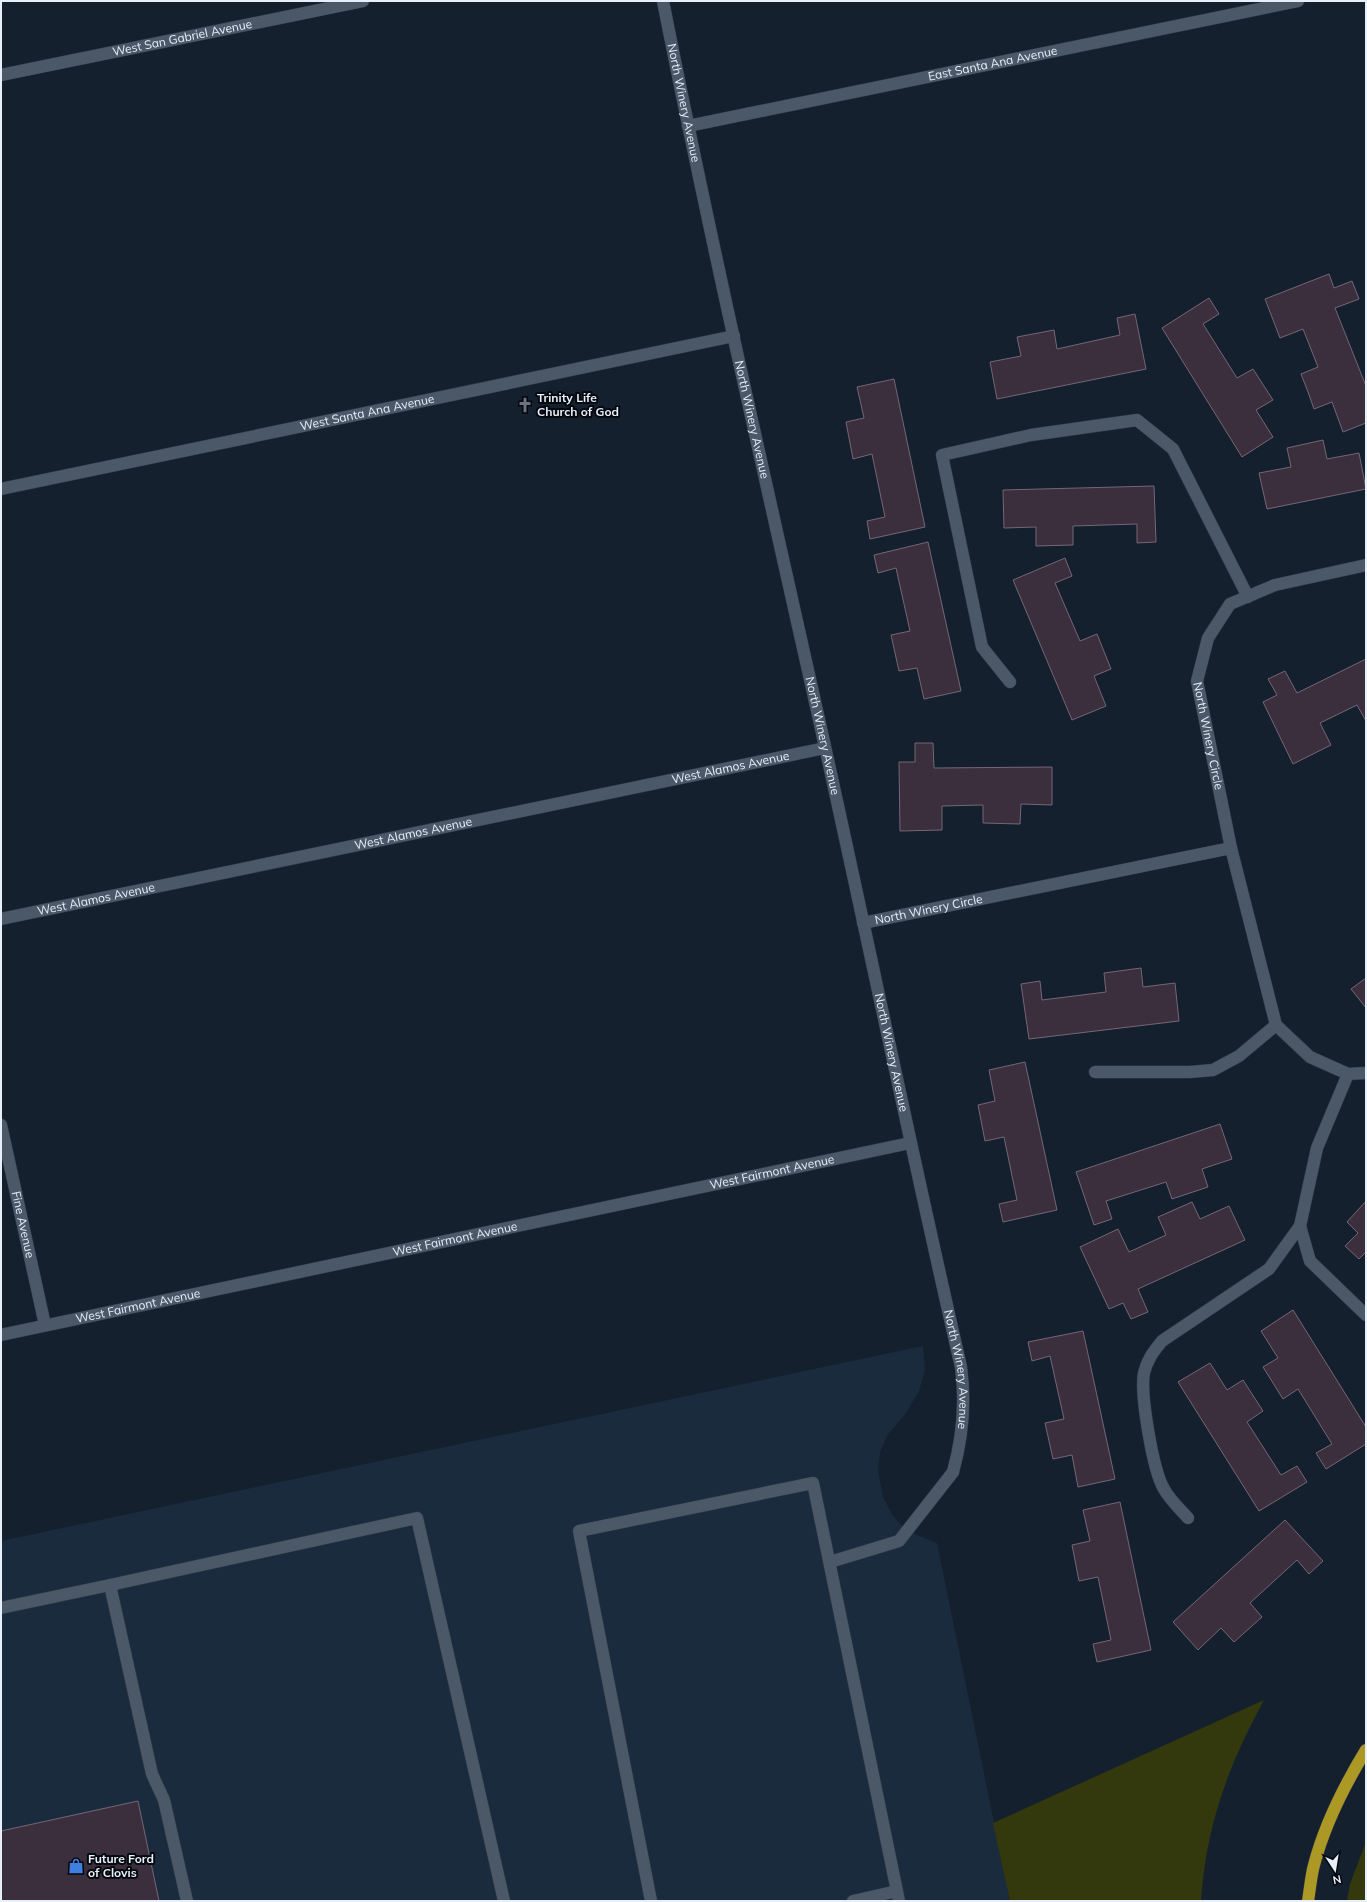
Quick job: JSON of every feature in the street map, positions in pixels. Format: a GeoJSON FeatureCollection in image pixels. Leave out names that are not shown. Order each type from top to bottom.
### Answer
{"type":"FeatureCollection","features":[{"type":"Feature","properties":{"kind":"highway"},"geometry":{"type":"LineString","coordinates":[[1308,1901],[1314,1865],[1330,1818],[1347,1781],[1366,1750]]}},
{"type":"Feature","properties":{"kind":"street","name":"West San Gabriel Avenue"},"geometry":{"type":"LineString","coordinates":[[1,75],[363,1]]}},
{"type":"Feature","properties":{"kind":"street","name":"North Winery Avenue"},"geometry":{"type":"LineString","coordinates":[[663,1],[688,126],[963,1384],[963,1429],[953,1472],[899,1542],[830,1562]]}},
{"type":"Feature","properties":{"kind":"street","name":"East Santa Ana Avenue"},"geometry":{"type":"LineString","coordinates":[[688,126],[1298,1]]}},
{"type":"Feature","properties":{"kind":"street","name":"West Santa Ana Avenue"},"geometry":{"type":"LineString","coordinates":[[1,490],[734,336]]}},
{"type":"Feature","properties":{"kind":"street"},"geometry":{"type":"LineString","coordinates":[[1010,682],[982,647],[942,455],[1031,435],[1137,420],[1173,449],[1248,597]]}},
{"type":"Feature","properties":{"kind":"street","name":"North Winery Circle"},"geometry":{"type":"LineString","coordinates":[[1276,1025],[1231,848],[1197,681],[1208,638],[1230,604],[1275,585],[1366,565]]}},
{"type":"Feature","properties":{"kind":"street","name":"West Alamos Avenue"},"geometry":{"type":"LineString","coordinates":[[1,919],[825,748]]}},
{"type":"Feature","properties":{"kind":"street","name":"North Winery Circle"},"geometry":{"type":"LineString","coordinates":[[863,923],[1231,848]]}},
{"type":"Feature","properties":{"kind":"street"},"geometry":{"type":"LineString","coordinates":[[1095,1072],[1190,1072],[1213,1070],[1239,1056],[1276,1025],[1310,1057],[1348,1074],[1366,1073]]}},
{"type":"Feature","properties":{"kind":"street"},"geometry":{"type":"LineString","coordinates":[[1188,1518],[1164,1489],[1158,1471],[1143,1395],[1144,1374],[1149,1357],[1162,1341],[1268,1269],[1300,1226],[1317,1148],[1348,1074]]}},
{"type":"Feature","properties":{"kind":"street","name":"Fine Avenue"},"geometry":{"type":"LineString","coordinates":[[1,1125],[45,1325]]}},
{"type":"Feature","properties":{"kind":"street","name":"West Fairmont Avenue"},"geometry":{"type":"LineString","coordinates":[[1,1334],[910,1143]]}},
{"type":"Feature","properties":{"kind":"street"},"geometry":{"type":"LineString","coordinates":[[1300,1226],[1310,1261],[1366,1315]]}},
{"type":"Feature","properties":{"kind":"street"},"geometry":{"type":"LineString","coordinates":[[651,1901],[579,1531],[813,1483],[898,1896],[853,1901]]}},
{"type":"Feature","properties":{"kind":"street"},"geometry":{"type":"LineString","coordinates":[[1,1608],[417,1518],[504,1901]]}},
{"type":"Feature","properties":{"kind":"street"},"geometry":{"type":"LineString","coordinates":[[110,1585],[152,1774],[164,1800],[187,1901]]}},
{"type":"Feature","properties":{"kind":"shaded area"},"geometry":{"type":"Polygon","coordinates":[[[923,1346],[925,1370],[919,1391],[906,1413],[888,1434],[880,1452],[878,1471],[883,1497],[892,1515],[902,1526],[917,1535],[937,1543],[1010,1901],[1,1901],[1,1541],[923,1346]]]}},
{"type":"Feature","properties":{"kind":"green space"},"geometry":{"type":"Polygon","coordinates":[[[1264,1700],[1240,1749],[1221,1797],[1208,1847],[1201,1901],[1010,1901],[993,1823],[1264,1700]]]}},
{"type":"Feature","properties":{"kind":"green space"},"geometry":{"type":"Polygon","coordinates":[[[1366,1842],[1366,1901],[1347,1901],[1350,1884],[1366,1842]]]}},
{"type":"Feature","properties":{"kind":"building"},"geometry":{"type":"Polygon","coordinates":[[[1329,274],[1334,288],[1352,281],[1359,299],[1335,308],[1366,386],[1366,423],[1343,432],[1332,402],[1314,409],[1301,374],[1318,367],[1303,329],[1280,338],[1265,299],[1329,274]]]}},
{"type":"Feature","properties":{"kind":"building"},"geometry":{"type":"Polygon","coordinates":[[[1209,298],[1219,314],[1203,324],[1237,378],[1253,369],[1273,400],[1256,410],[1273,437],[1242,457],[1162,328],[1209,298]]]}},
{"type":"Feature","properties":{"kind":"building"},"geometry":{"type":"Polygon","coordinates":[[[1135,314],[1146,369],[997,399],[990,362],[1021,356],[1017,337],[1054,330],[1057,349],[1120,335],[1117,318],[1135,314]]]}},
{"type":"Feature","properties":{"kind":"building"},"geometry":{"type":"Polygon","coordinates":[[[894,379],[925,527],[870,539],[867,521],[885,517],[872,454],[853,459],[846,422],[864,418],[857,387],[894,379]]]}},
{"type":"Feature","properties":{"kind":"building"},"geometry":{"type":"Polygon","coordinates":[[[1323,440],[1327,459],[1359,453],[1366,489],[1267,509],[1259,473],[1291,467],[1287,448],[1323,440]]]}},
{"type":"Feature","properties":{"kind":"building"},"geometry":{"type":"Polygon","coordinates":[[[1154,486],[1156,542],[1137,543],[1137,524],[1073,526],[1073,545],[1036,546],[1036,527],[1004,528],[1003,490],[1154,486]]]}},
{"type":"Feature","properties":{"kind":"building"},"geometry":{"type":"Polygon","coordinates":[[[928,542],[961,691],[924,699],[917,668],[899,671],[891,635],[910,631],[896,568],[878,573],[874,555],[928,542]]]}},
{"type":"Feature","properties":{"kind":"building"},"geometry":{"type":"Polygon","coordinates":[[[1065,558],[1072,576],[1055,583],[1080,641],[1097,634],[1111,669],[1094,676],[1106,706],[1072,720],[1013,580],[1065,558]]]}},
{"type":"Feature","properties":{"kind":"building"},"geometry":{"type":"Polygon","coordinates":[[[1366,659],[1366,721],[1357,705],[1320,723],[1331,745],[1293,764],[1263,702],[1277,695],[1268,679],[1285,671],[1297,693],[1366,659]]]}},
{"type":"Feature","properties":{"kind":"building"},"geometry":{"type":"Polygon","coordinates":[[[915,743],[933,743],[934,768],[1052,767],[1052,805],[1021,804],[1020,824],[983,823],[983,805],[942,806],[942,830],[900,831],[899,762],[915,762],[915,743]]]}},
{"type":"Feature","properties":{"kind":"building"},"geometry":{"type":"Polygon","coordinates":[[[1141,968],[1143,987],[1175,983],[1179,1021],[1029,1039],[1021,984],[1040,981],[1042,1000],[1106,992],[1104,973],[1141,968]]]}},
{"type":"Feature","properties":{"kind":"building"},"geometry":{"type":"Polygon","coordinates":[[[1366,978],[1366,1008],[1351,989],[1366,978]]]}},
{"type":"Feature","properties":{"kind":"building"},"geometry":{"type":"Polygon","coordinates":[[[1025,1062],[1057,1210],[1003,1222],[999,1204],[1017,1200],[1004,1137],[985,1141],[978,1105],[995,1101],[989,1070],[1025,1062]]]}},
{"type":"Feature","properties":{"kind":"building"},"geometry":{"type":"Polygon","coordinates":[[[1220,1124],[1232,1159],[1202,1169],[1208,1187],[1172,1199],[1166,1182],[1106,1201],[1112,1219],[1094,1225],[1076,1172],[1220,1124]]]}},
{"type":"Feature","properties":{"kind":"building"},"geometry":{"type":"Polygon","coordinates":[[[1366,1201],[1366,1252],[1359,1259],[1345,1246],[1358,1233],[1347,1222],[1366,1201]]]}},
{"type":"Feature","properties":{"kind":"building"},"geometry":{"type":"Polygon","coordinates":[[[1192,1202],[1200,1219],[1229,1206],[1245,1240],[1138,1289],[1148,1312],[1131,1319],[1123,1303],[1109,1309],[1080,1247],[1118,1229],[1129,1252],[1166,1235],[1158,1217],[1192,1202]]]}},
{"type":"Feature","properties":{"kind":"building"},"geometry":{"type":"Polygon","coordinates":[[[1293,1310],[1366,1427],[1366,1444],[1326,1469],[1316,1453],[1332,1444],[1298,1389],[1283,1399],[1263,1367],[1278,1358],[1261,1331],[1293,1310]]]}},
{"type":"Feature","properties":{"kind":"building"},"geometry":{"type":"Polygon","coordinates":[[[1083,1331],[1115,1479],[1078,1487],[1072,1455],[1053,1459],[1045,1423],[1064,1419],[1050,1356],[1032,1361],[1028,1342],[1083,1331]]]}},
{"type":"Feature","properties":{"kind":"building"},"geometry":{"type":"Polygon","coordinates":[[[1210,1363],[1227,1390],[1243,1380],[1263,1411],[1247,1422],[1281,1475],[1297,1466],[1307,1482],[1259,1511],[1178,1382],[1210,1363]]]}},
{"type":"Feature","properties":{"kind":"building"},"geometry":{"type":"Polygon","coordinates":[[[1120,1502],[1151,1650],[1097,1662],[1093,1644],[1111,1640],[1098,1577],[1079,1581],[1072,1545],[1090,1541],[1083,1510],[1120,1502]]]}},
{"type":"Feature","properties":{"kind":"building"},"geometry":{"type":"Polygon","coordinates":[[[1285,1520],[1323,1561],[1309,1574],[1297,1560],[1250,1603],[1262,1617],[1234,1642],[1221,1628],[1198,1650],[1173,1622],[1285,1520]]]}},
{"type":"Feature","properties":{"kind":"building","name":"Future Ford of Clovis"},"geometry":{"type":"Polygon","coordinates":[[[138,1801],[159,1901],[1,1901],[1,1831],[138,1801]]]}},
{"type":"Feature","properties":{"kind":"place","name":"Trinity Life Church of God"},"geometry":{"type":"Point","coordinates":[525,405]}},
{"type":"Feature","properties":{"kind":"place","name":"Future Ford of Clovis"},"geometry":{"type":"Point","coordinates":[76,1866]}}]}
